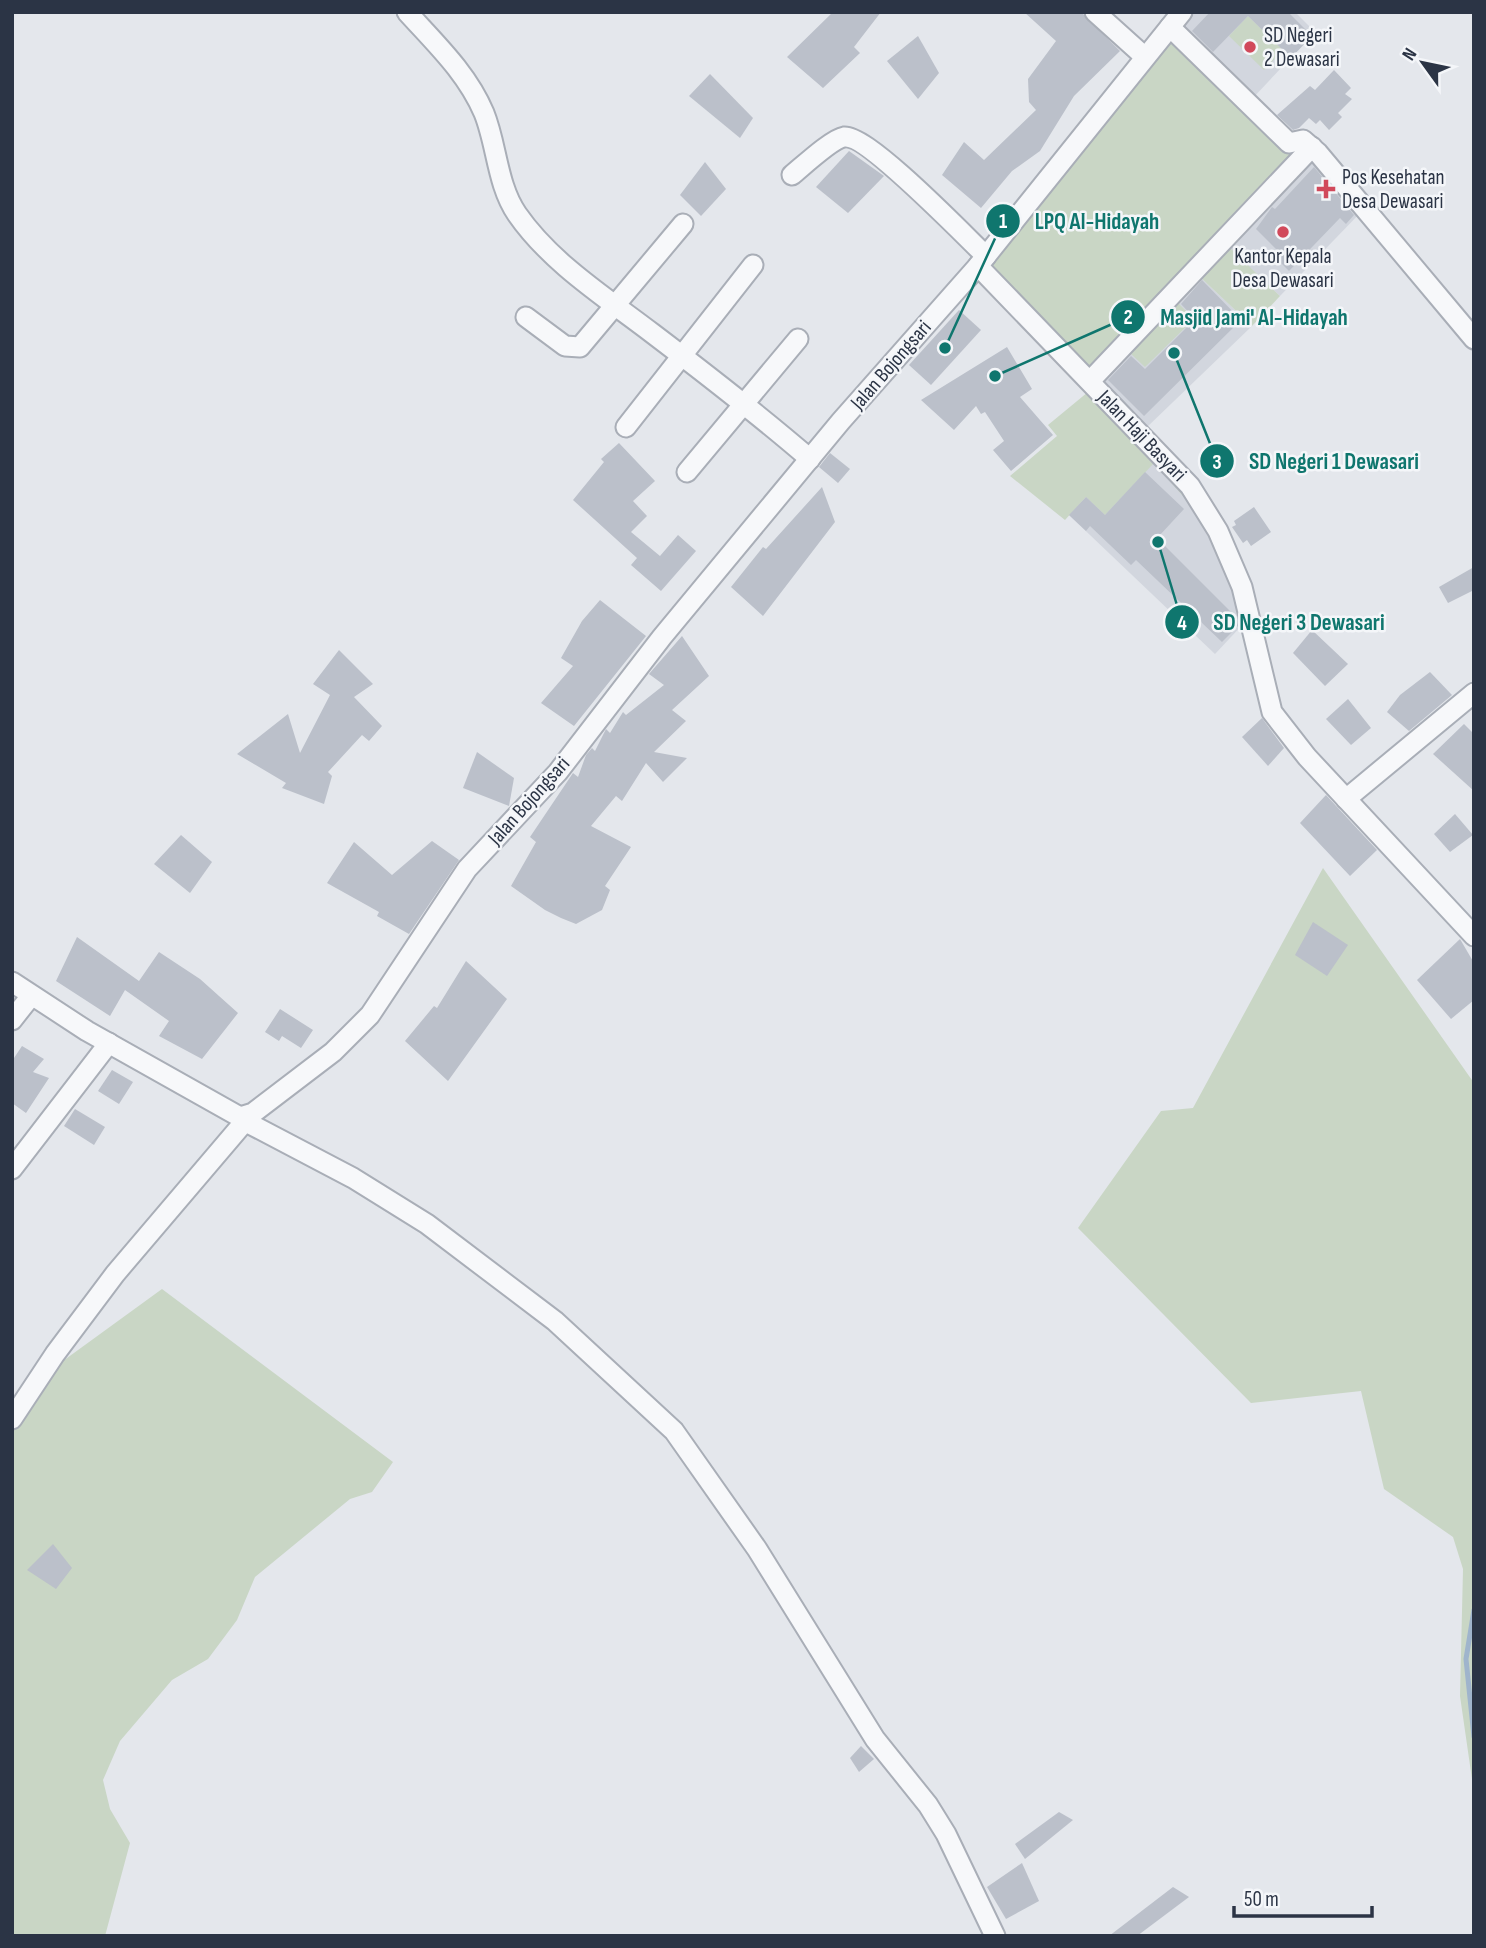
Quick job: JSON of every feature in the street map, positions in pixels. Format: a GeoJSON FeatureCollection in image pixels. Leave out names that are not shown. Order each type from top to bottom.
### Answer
{"type":"FeatureCollection","features":[{"type":"Feature","properties":{"kind":"street"},"geometry":{"type":"LineString","coordinates":[[407,12],[467,79],[483,112],[507,194],[516,213],[555,257],[746,404],[810,459]]}},
{"type":"Feature","properties":{"kind":"street"},"geometry":{"type":"LineString","coordinates":[[1095,12],[1146,57]]}},
{"type":"Feature","properties":{"kind":"street"},"geometry":{"type":"LineString","coordinates":[[1176,19],[1289,143],[1303,140],[1312,147],[1474,339]]}},
{"type":"Feature","properties":{"kind":"street","name":"Jalan Bojongsari"},"geometry":{"type":"LineString","coordinates":[[12,1419],[114,1274],[245,1118],[333,1052],[370,1016],[467,869],[558,772],[633,671],[810,459],[982,261],[1176,19]]}},
{"type":"Feature","properties":{"kind":"street","name":"Jalan Haji Basyari"},"geometry":{"type":"LineString","coordinates":[[792,174],[838,139],[856,138],[881,156],[982,261],[1090,381],[1181,474],[1199,499],[1230,555],[1242,587],[1272,712],[1286,733],[1474,936]]}},
{"type":"Feature","properties":{"kind":"street"},"geometry":{"type":"LineString","coordinates":[[1090,381],[1312,147]]}},
{"type":"Feature","properties":{"kind":"street"},"geometry":{"type":"LineString","coordinates":[[526,317],[565,346],[577,348],[684,224]]}},
{"type":"Feature","properties":{"kind":"street"},"geometry":{"type":"LineString","coordinates":[[626,427],[753,265]]}},
{"type":"Feature","properties":{"kind":"street"},"geometry":{"type":"LineString","coordinates":[[687,472],[798,339]]}},
{"type":"Feature","properties":{"kind":"street"},"geometry":{"type":"LineString","coordinates":[[1346,799],[1474,693]]}},
{"type":"Feature","properties":{"kind":"street"},"geometry":{"type":"LineString","coordinates":[[12,982],[108,1043],[390,1200],[427,1224],[555,1321],[664,1421],[700,1465],[757,1549],[875,1739],[940,1824],[995,1936]]}},
{"type":"Feature","properties":{"kind":"street"},"geometry":{"type":"LineString","coordinates":[[12,1020],[31,996]]}},
{"type":"Feature","properties":{"kind":"street"},"geometry":{"type":"LineString","coordinates":[[12,1169],[108,1043]]}},
{"type":"Feature","properties":{"kind":"shaded area","name":"SD Negeri 2 Dewasari"},"geometry":{"type":"Polygon","coordinates":[[[1192,12],[1295,12],[1315,32],[1252,99],[1180,28],[1192,12]]]}},
{"type":"Feature","properties":{"kind":"shaded area","name":"Kantor Kepala Desa Dewasari"},"geometry":{"type":"Polygon","coordinates":[[[1306,146],[1362,211],[1280,296],[1219,238],[1306,146]]]}},
{"type":"Feature","properties":{"kind":"shaded area"},"geometry":{"type":"Polygon","coordinates":[[[1198,275],[1252,326],[1146,428],[1099,379],[1198,275]]]}},
{"type":"Feature","properties":{"kind":"shaded area"},"geometry":{"type":"Polygon","coordinates":[[[1138,442],[1208,523],[1245,622],[1215,654],[1069,515],[1138,442]]]}},
{"type":"Feature","properties":{"kind":"green space"},"geometry":{"type":"Polygon","coordinates":[[[1248,16],[1283,50],[1264,70],[1229,36],[1248,16]]]}},
{"type":"Feature","properties":{"kind":"green space"},"geometry":{"type":"Polygon","coordinates":[[[1173,37],[1296,157],[1092,371],[989,265],[1173,37]]]}},
{"type":"Feature","properties":{"kind":"green space"},"geometry":{"type":"Polygon","coordinates":[[[1227,245],[1280,296],[1252,326],[1198,275],[1227,245]]]}},
{"type":"Feature","properties":{"kind":"green space"},"geometry":{"type":"Polygon","coordinates":[[[1178,303],[1194,319],[1145,367],[1129,352],[1178,303]]]}},
{"type":"Feature","properties":{"kind":"green space"},"geometry":{"type":"Polygon","coordinates":[[[1088,392],[1192,501],[1189,503],[1154,463],[1105,515],[1086,497],[1065,520],[1010,476],[1057,436],[1048,425],[1088,392]]]}},
{"type":"Feature","properties":{"kind":"green space"},"geometry":{"type":"Polygon","coordinates":[[[1323,868],[1474,1083],[1474,1793],[1460,1696],[1463,1569],[1453,1537],[1384,1489],[1361,1391],[1251,1403],[1078,1228],[1161,1111],[1193,1108],[1323,868]]]}},
{"type":"Feature","properties":{"kind":"green space"},"geometry":{"type":"Polygon","coordinates":[[[162,1289],[393,1462],[372,1492],[350,1499],[255,1577],[237,1620],[208,1659],[172,1680],[120,1741],[103,1780],[110,1809],[130,1843],[105,1936],[12,1936],[12,1398],[162,1289]]]}},
{"type":"Feature","properties":{"kind":"building"},"geometry":{"type":"Polygon","coordinates":[[[833,12],[881,12],[854,47],[860,53],[823,88],[787,57],[833,12]]]}},
{"type":"Feature","properties":{"kind":"building"},"geometry":{"type":"Polygon","coordinates":[[[1024,12],[1081,12],[1120,51],[1074,96],[1040,151],[1012,171],[981,208],[942,175],[964,142],[984,160],[1036,110],[1029,102],[1028,79],[1056,41],[1024,12]]]}},
{"type":"Feature","properties":{"kind":"building"},"geometry":{"type":"Polygon","coordinates":[[[1210,12],[1288,12],[1312,36],[1291,58],[1248,16],[1213,52],[1192,31],[1210,12]]]}},
{"type":"Feature","properties":{"kind":"building"},"geometry":{"type":"Polygon","coordinates":[[[918,36],[939,73],[918,99],[887,61],[918,36]]]}},
{"type":"Feature","properties":{"kind":"building"},"geometry":{"type":"Polygon","coordinates":[[[1334,70],[1351,88],[1345,94],[1352,99],[1338,113],[1342,117],[1329,130],[1320,120],[1316,124],[1309,118],[1293,130],[1277,115],[1310,86],[1315,90],[1334,70]]]}},
{"type":"Feature","properties":{"kind":"building"},"geometry":{"type":"Polygon","coordinates":[[[710,74],[753,118],[740,138],[689,96],[710,74]]]}},
{"type":"Feature","properties":{"kind":"building"},"geometry":{"type":"Polygon","coordinates":[[[849,151],[884,176],[848,213],[816,187],[849,151]]]}},
{"type":"Feature","properties":{"kind":"building"},"geometry":{"type":"Polygon","coordinates":[[[705,162],[726,189],[701,216],[680,195],[705,162]]]}},
{"type":"Feature","properties":{"kind":"building"},"geometry":{"type":"Polygon","coordinates":[[[1314,167],[1354,215],[1346,224],[1340,218],[1289,271],[1273,255],[1277,250],[1256,229],[1272,207],[1275,209],[1314,167]]]}},
{"type":"Feature","properties":{"kind":"building"},"geometry":{"type":"Polygon","coordinates":[[[1202,280],[1241,320],[1144,416],[1108,380],[1131,356],[1145,369],[1195,319],[1181,304],[1202,280]]]}},
{"type":"Feature","properties":{"kind":"building"},"geometry":{"type":"Polygon","coordinates":[[[959,310],[981,330],[931,385],[909,365],[959,310]]]}},
{"type":"Feature","properties":{"kind":"building"},"geometry":{"type":"Polygon","coordinates":[[[1007,347],[1032,389],[1020,397],[1053,435],[1011,471],[993,450],[1004,441],[985,412],[981,414],[976,406],[954,430],[921,400],[1007,347]]]}},
{"type":"Feature","properties":{"kind":"building"},"geometry":{"type":"Polygon","coordinates":[[[619,443],[655,481],[633,501],[647,516],[631,532],[660,556],[678,535],[696,551],[661,591],[631,565],[637,558],[573,500],[604,462],[601,459],[619,443]]]}},
{"type":"Feature","properties":{"kind":"building"},"geometry":{"type":"Polygon","coordinates":[[[830,453],[850,469],[838,483],[819,467],[830,453]]]}},
{"type":"Feature","properties":{"kind":"building"},"geometry":{"type":"Polygon","coordinates":[[[1145,472],[1184,509],[1159,536],[1160,541],[1237,618],[1239,625],[1222,642],[1136,560],[1131,565],[1090,526],[1086,531],[1069,515],[1086,497],[1105,515],[1145,472]]]}},
{"type":"Feature","properties":{"kind":"building"},"geometry":{"type":"Polygon","coordinates":[[[822,487],[835,522],[763,616],[731,587],[763,547],[766,549],[822,487]]]}},
{"type":"Feature","properties":{"kind":"building"},"geometry":{"type":"Polygon","coordinates":[[[1254,507],[1271,532],[1251,546],[1247,540],[1243,543],[1232,527],[1236,525],[1234,521],[1254,507]]]}},
{"type":"Feature","properties":{"kind":"building"},"geometry":{"type":"Polygon","coordinates":[[[1474,567],[1474,590],[1448,603],[1439,587],[1474,567]]]}},
{"type":"Feature","properties":{"kind":"building"},"geometry":{"type":"Polygon","coordinates":[[[600,600],[646,636],[574,726],[541,703],[573,666],[561,658],[582,621],[600,600]]]}},
{"type":"Feature","properties":{"kind":"building"},"geometry":{"type":"Polygon","coordinates":[[[1312,630],[1348,664],[1325,686],[1293,653],[1312,630]]]}},
{"type":"Feature","properties":{"kind":"building"},"geometry":{"type":"Polygon","coordinates":[[[682,636],[709,676],[672,710],[686,721],[654,752],[687,758],[663,782],[646,763],[622,801],[616,796],[591,826],[631,847],[605,886],[610,890],[602,910],[576,924],[545,910],[511,886],[536,842],[530,837],[573,773],[578,777],[586,755],[592,748],[595,751],[606,729],[610,733],[623,712],[626,715],[664,685],[649,674],[682,636]]]}},
{"type":"Feature","properties":{"kind":"building"},"geometry":{"type":"Polygon","coordinates":[[[339,650],[373,684],[354,697],[382,726],[369,741],[362,735],[328,772],[332,776],[324,804],[282,788],[286,783],[237,754],[288,714],[300,753],[330,695],[313,684],[339,650]]]}},
{"type":"Feature","properties":{"kind":"building"},"geometry":{"type":"Polygon","coordinates":[[[1430,672],[1452,695],[1409,731],[1387,712],[1400,695],[1430,672]]]}},
{"type":"Feature","properties":{"kind":"building"},"geometry":{"type":"Polygon","coordinates":[[[1348,699],[1371,728],[1351,745],[1326,719],[1348,699]]]}},
{"type":"Feature","properties":{"kind":"building"},"geometry":{"type":"Polygon","coordinates":[[[1262,718],[1284,748],[1268,766],[1242,737],[1262,718]]]}},
{"type":"Feature","properties":{"kind":"building"},"geometry":{"type":"Polygon","coordinates":[[[1464,724],[1474,734],[1474,791],[1433,754],[1464,724]]]}},
{"type":"Feature","properties":{"kind":"building"},"geometry":{"type":"Polygon","coordinates":[[[477,752],[514,778],[509,806],[463,788],[477,752]]]}},
{"type":"Feature","properties":{"kind":"building"},"geometry":{"type":"Polygon","coordinates":[[[1326,795],[1377,850],[1350,876],[1300,823],[1326,795]]]}},
{"type":"Feature","properties":{"kind":"building"},"geometry":{"type":"Polygon","coordinates":[[[1455,814],[1473,835],[1450,852],[1434,834],[1455,814]]]}},
{"type":"Feature","properties":{"kind":"building"},"geometry":{"type":"Polygon","coordinates":[[[181,835],[212,862],[190,893],[154,864],[181,835]]]}},
{"type":"Feature","properties":{"kind":"building"},"geometry":{"type":"Polygon","coordinates":[[[432,841],[459,860],[409,934],[377,916],[379,912],[327,883],[354,842],[392,875],[432,841]]]}},
{"type":"Feature","properties":{"kind":"building"},"geometry":{"type":"Polygon","coordinates":[[[1313,922],[1348,945],[1327,976],[1295,955],[1313,922]]]}},
{"type":"Feature","properties":{"kind":"building"},"geometry":{"type":"Polygon","coordinates":[[[77,937],[139,981],[159,952],[200,979],[238,1013],[202,1059],[159,1036],[169,1021],[125,990],[110,1016],[56,981],[77,937]]]}},
{"type":"Feature","properties":{"kind":"building"},"geometry":{"type":"Polygon","coordinates":[[[1460,939],[1474,963],[1474,1000],[1451,1019],[1417,980],[1460,939]]]}},
{"type":"Feature","properties":{"kind":"building"},"geometry":{"type":"Polygon","coordinates":[[[466,961],[507,999],[448,1081],[405,1041],[434,1006],[437,1008],[466,961]]]}},
{"type":"Feature","properties":{"kind":"building"},"geometry":{"type":"Polygon","coordinates":[[[280,1009],[313,1030],[301,1048],[282,1036],[279,1041],[265,1032],[280,1009]]]}},
{"type":"Feature","properties":{"kind":"building"},"geometry":{"type":"Polygon","coordinates":[[[22,1046],[44,1059],[33,1072],[49,1078],[26,1113],[12,1103],[12,1061],[22,1046]]]}},
{"type":"Feature","properties":{"kind":"building"},"geometry":{"type":"Polygon","coordinates":[[[112,1070],[133,1082],[119,1104],[98,1091],[112,1070]]]}},
{"type":"Feature","properties":{"kind":"building"},"geometry":{"type":"Polygon","coordinates":[[[75,1109],[105,1127],[94,1145],[64,1126],[75,1109]]]}},
{"type":"Feature","properties":{"kind":"building"},"geometry":{"type":"Polygon","coordinates":[[[53,1544],[72,1568],[56,1589],[27,1570],[53,1544]]]}},
{"type":"Feature","properties":{"kind":"building"},"geometry":{"type":"Polygon","coordinates":[[[861,1746],[874,1759],[859,1772],[850,1758],[861,1746]]]}},
{"type":"Feature","properties":{"kind":"building"},"geometry":{"type":"Polygon","coordinates":[[[1059,1812],[1073,1820],[1025,1859],[1015,1844],[1059,1812]]]}},
{"type":"Feature","properties":{"kind":"building"},"geometry":{"type":"Polygon","coordinates":[[[1022,1863],[1039,1901],[1006,1919],[987,1887],[1022,1863]]]}},
{"type":"Feature","properties":{"kind":"building"},"geometry":{"type":"Polygon","coordinates":[[[1173,1887],[1189,1897],[1137,1936],[1109,1936],[1173,1887]]]}},
{"type":"Feature","properties":{"kind":"waterway"},"geometry":{"type":"LineString","coordinates":[[1474,1610],[1466,1659],[1474,1737]]}},
{"type":"Feature","properties":{"kind":"place","name":"SD Negeri 2 Dewasari"},"geometry":{"type":"Point","coordinates":[1250,47]}},
{"type":"Feature","properties":{"kind":"place","name":"Pos Kesehatan Desa Dewasari"},"geometry":{"type":"Point","coordinates":[1326,189]}},
{"type":"Feature","properties":{"kind":"place","name":"Kantor Kepala Desa Dewasari"},"geometry":{"type":"Point","coordinates":[1283,232]}},
{"type":"Feature","properties":{"kind":"place","name":"LPQ Al-Hidayah"},"geometry":{"type":"Point","coordinates":[945,348]}},
{"type":"Feature","properties":{"kind":"place","name":"SD Negeri 1 Dewasari"},"geometry":{"type":"Point","coordinates":[1174,353]}},
{"type":"Feature","properties":{"kind":"place","name":"Masjid Jami' Al-Hidayah"},"geometry":{"type":"Point","coordinates":[995,376]}},
{"type":"Feature","properties":{"kind":"place","name":"SD Negeri 3 Dewasari"},"geometry":{"type":"Point","coordinates":[1158,542]}}]}
